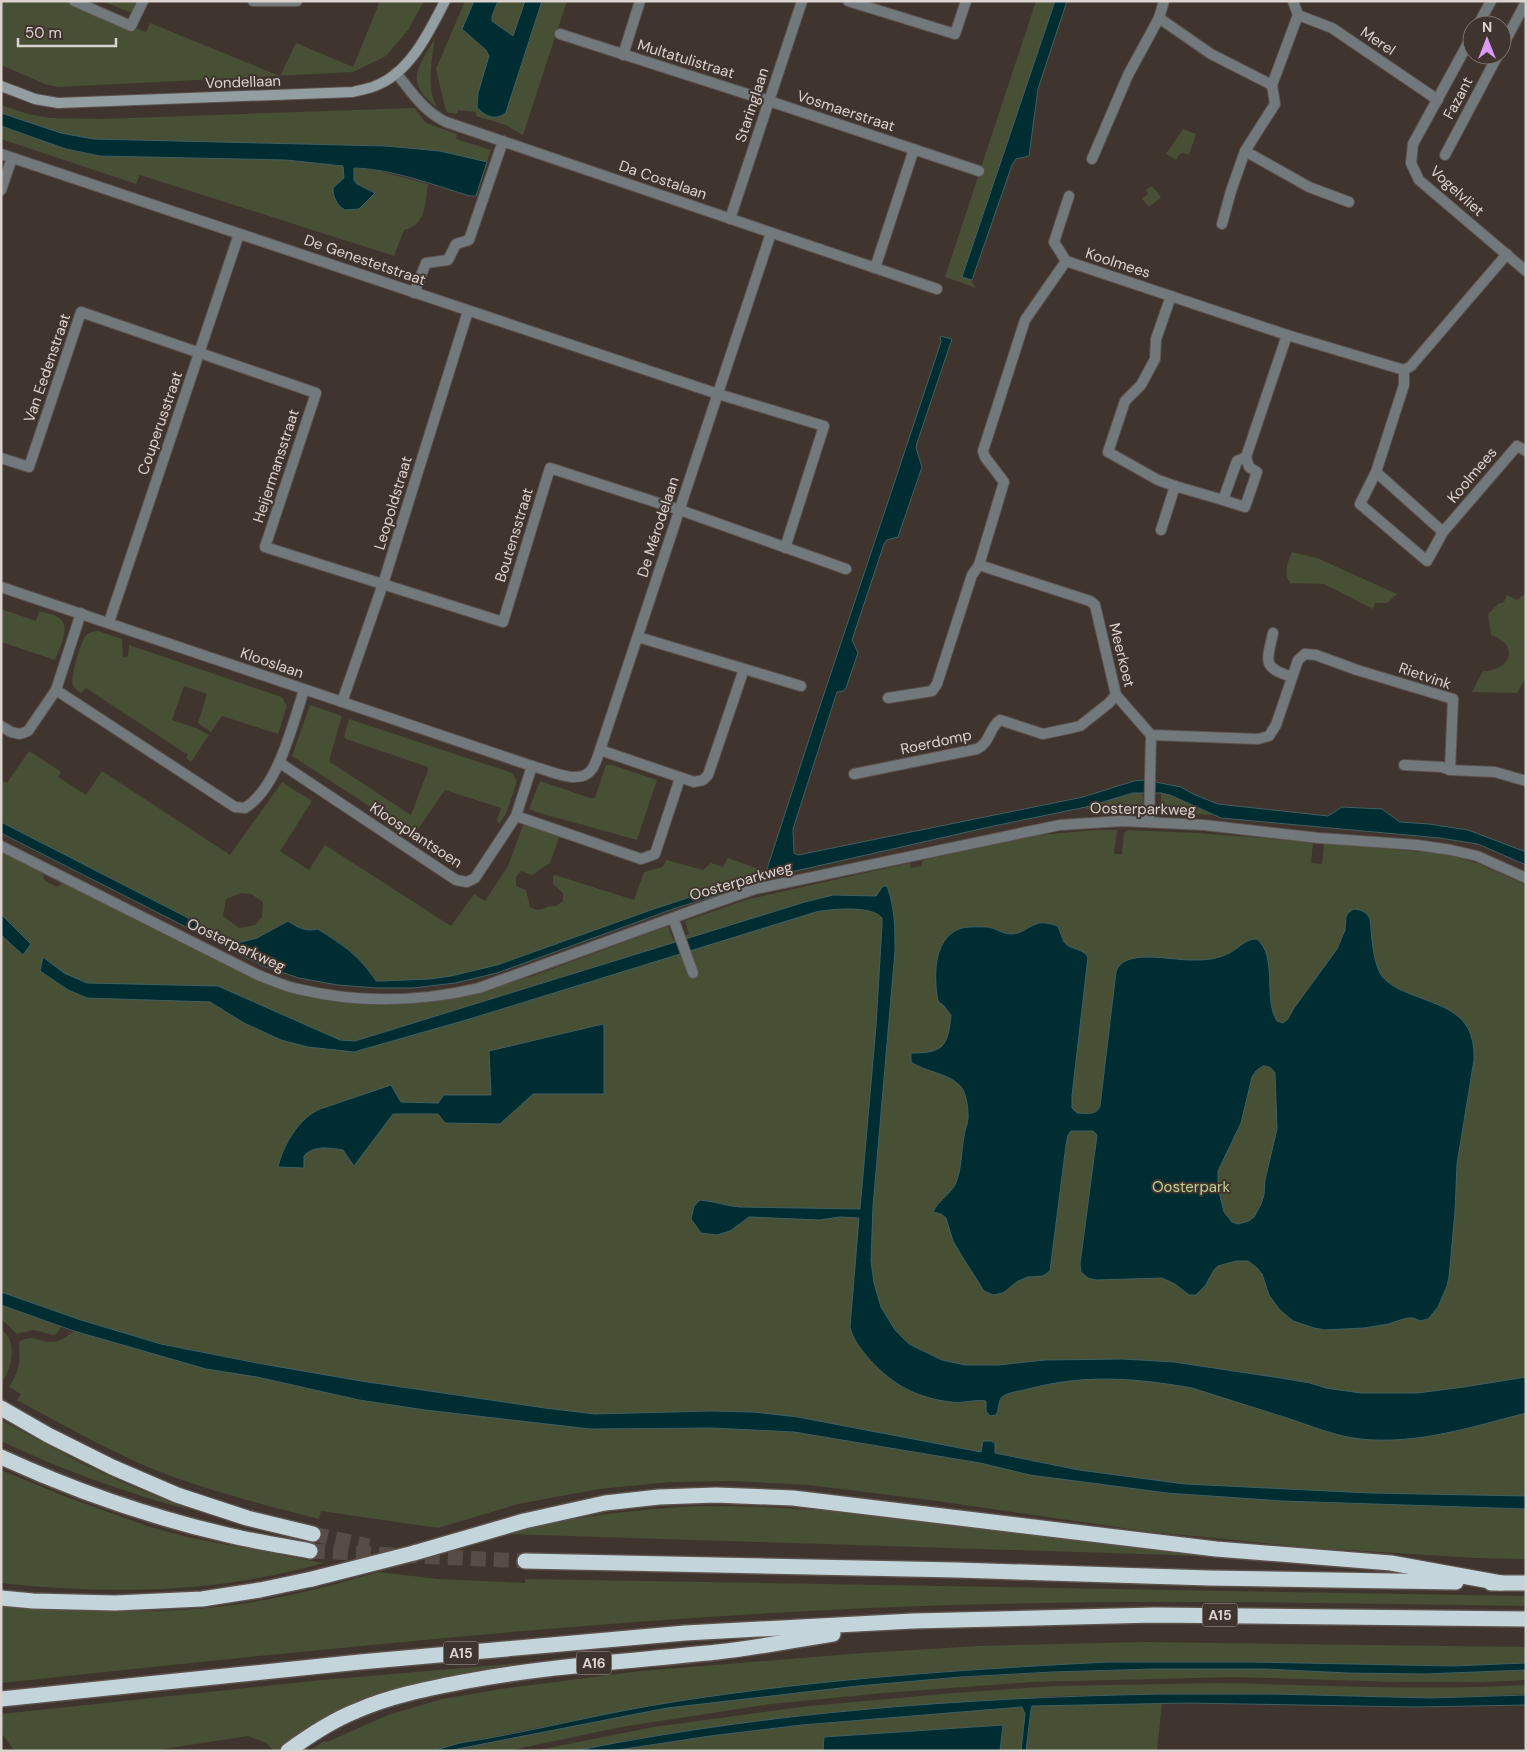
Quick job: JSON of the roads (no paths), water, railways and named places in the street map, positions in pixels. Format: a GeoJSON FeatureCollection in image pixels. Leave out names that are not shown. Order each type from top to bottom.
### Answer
{"type":"FeatureCollection","features":[{"type":"Feature","properties":{"kind":"highway"},"geometry":{"type":"LineString","coordinates":[[6,1411],[48,1435],[112,1467],[177,1495],[247,1518],[313,1534]]}},
{"type":"Feature","properties":{"kind":"highway"},"geometry":{"type":"LineString","coordinates":[[1,1457],[66,1485],[172,1520],[232,1536],[310,1551]]}},
{"type":"Feature","properties":{"kind":"highway"},"geometry":{"type":"LineString","coordinates":[[1,1598],[33,1601],[115,1603],[202,1599],[260,1590],[312,1579],[414,1553],[524,1521],[605,1504],[660,1497],[716,1495],[793,1498],[1216,1549],[1391,1563],[1501,1583]]}},
{"type":"Feature","properties":{"kind":"highway"},"geometry":{"type":"LineString","coordinates":[[525,1561],[957,1570],[1209,1578],[1526,1583]]}},
{"type":"Feature","properties":{"kind":"highway","name":"A15"},"geometry":{"type":"LineString","coordinates":[[5,1699],[360,1662],[685,1633],[914,1621],[1154,1615],[1526,1619]]}},
{"type":"Feature","properties":{"kind":"highway","name":"A16"},"geometry":{"type":"LineString","coordinates":[[288,1751],[321,1728],[357,1710],[400,1695],[448,1685],[499,1675],[567,1666],[720,1652],[914,1621]]}},
{"type":"Feature","properties":{"kind":"street"},"geometry":{"type":"LineString","coordinates":[[74,1],[131,26],[142,1]]}},
{"type":"Feature","properties":{"kind":"street"},"geometry":{"type":"LineString","coordinates":[[253,1],[297,1]]}},
{"type":"Feature","properties":{"kind":"street","name":"Vondellaan"},"geometry":{"type":"LineString","coordinates":[[1,86],[35,99],[58,103],[353,92],[377,86],[396,73],[415,54],[445,1]]}},
{"type":"Feature","properties":{"kind":"street","name":"Multatulistraat"},"geometry":{"type":"LineString","coordinates":[[622,55],[640,1]]}},
{"type":"Feature","properties":{"kind":"street","name":"Staringlaan"},"geometry":{"type":"LineString","coordinates":[[730,219],[802,1]]}},
{"type":"Feature","properties":{"kind":"street"},"geometry":{"type":"LineString","coordinates":[[848,1],[955,34],[966,1]]}},
{"type":"Feature","properties":{"kind":"street"},"geometry":{"type":"LineString","coordinates":[[1092,159],[1128,76],[1159,18],[1164,1]]}},
{"type":"Feature","properties":{"kind":"street"},"geometry":{"type":"LineString","coordinates":[[1222,224],[1245,152],[1275,104],[1272,85],[1298,16],[1293,1]]}},
{"type":"Feature","properties":{"kind":"street"},"geometry":{"type":"LineString","coordinates":[[1483,15],[1491,1]]}},
{"type":"Feature","properties":{"kind":"street"},"geometry":{"type":"LineString","coordinates":[[1512,28],[1526,2]]}},
{"type":"Feature","properties":{"kind":"street","name":"Merel"},"geometry":{"type":"LineString","coordinates":[[1298,16],[1332,28],[1438,100]]}},
{"type":"Feature","properties":{"kind":"street"},"geometry":{"type":"LineString","coordinates":[[1159,18],[1211,54],[1272,85]]}},
{"type":"Feature","properties":{"kind":"street","name":"Multatulistraat"},"geometry":{"type":"LineString","coordinates":[[560,34],[769,101]]}},
{"type":"Feature","properties":{"kind":"street","name":"Vogelvliet"},"geometry":{"type":"LineString","coordinates":[[1462,55],[1413,144],[1411,163],[1419,180],[1526,271]]}},
{"type":"Feature","properties":{"kind":"street","name":"Fazant"},"geometry":{"type":"LineString","coordinates":[[1445,155],[1493,65]]}},
{"type":"Feature","properties":{"kind":"street","name":"Da Costalaan"},"geometry":{"type":"LineString","coordinates":[[396,73],[428,111],[436,117],[937,289]]}},
{"type":"Feature","properties":{"kind":"street","name":"Vosmaerstraat"},"geometry":{"type":"LineString","coordinates":[[769,101],[979,171]]}},
{"type":"Feature","properties":{"kind":"street"},"geometry":{"type":"LineString","coordinates":[[414,293],[426,263],[448,260],[456,244],[469,240],[503,141]]}},
{"type":"Feature","properties":{"kind":"street"},"geometry":{"type":"LineString","coordinates":[[875,268],[914,149]]}},
{"type":"Feature","properties":{"kind":"street"},"geometry":{"type":"LineString","coordinates":[[1245,152],[1308,187],[1349,202]]}},
{"type":"Feature","properties":{"kind":"street","name":"De Genestetstraat"},"geometry":{"type":"LineString","coordinates":[[1,154],[718,394],[824,426],[785,548]]}},
{"type":"Feature","properties":{"kind":"street"},"geometry":{"type":"LineString","coordinates":[[1,190],[12,158]]}},
{"type":"Feature","properties":{"kind":"street"},"geometry":{"type":"LineString","coordinates":[[1066,261],[1054,242],[1069,196]]}},
{"type":"Feature","properties":{"kind":"street","name":"De Mérodelaan"},"geometry":{"type":"LineString","coordinates":[[532,766],[572,777],[584,776],[592,770],[638,637],[771,233]]}},
{"type":"Feature","properties":{"kind":"street","name":"Couperusstraat"},"geometry":{"type":"LineString","coordinates":[[108,622],[239,234]]}},
{"type":"Feature","properties":{"kind":"street"},"geometry":{"type":"LineString","coordinates":[[1404,370],[1411,366],[1507,254]]}},
{"type":"Feature","properties":{"kind":"street","name":"Koolmees"},"geometry":{"type":"LineString","coordinates":[[979,565],[1004,482],[985,457],[983,451],[1025,320],[1066,261],[1287,335],[1404,370],[1404,385],[1376,472],[1360,504],[1427,561],[1443,532],[1517,446],[1526,451]]}},
{"type":"Feature","properties":{"kind":"street"},"geometry":{"type":"LineString","coordinates":[[1171,296],[1156,339],[1155,359],[1141,385],[1125,400],[1108,452],[1158,480],[1175,486],[1245,507],[1257,472],[1250,467],[1246,457],[1287,335]]}},
{"type":"Feature","properties":{"kind":"street","name":"Leopoldstraat"},"geometry":{"type":"LineString","coordinates":[[342,702],[383,584],[468,311]]}},
{"type":"Feature","properties":{"kind":"street","name":"Van Eedenstraat"},"geometry":{"type":"LineString","coordinates":[[1,458],[29,467],[81,312],[200,352]]}},
{"type":"Feature","properties":{"kind":"street","name":"Heijermansstraat"},"geometry":{"type":"LineString","coordinates":[[200,352],[316,393],[265,547],[383,584]]}},
{"type":"Feature","properties":{"kind":"street"},"geometry":{"type":"LineString","coordinates":[[1223,500],[1236,461],[1246,457]]}},
{"type":"Feature","properties":{"kind":"street","name":"Boutensstraat"},"geometry":{"type":"LineString","coordinates":[[383,584],[503,622],[550,468],[680,510]]}},
{"type":"Feature","properties":{"kind":"street"},"geometry":{"type":"LineString","coordinates":[[1376,472],[1443,532]]}},
{"type":"Feature","properties":{"kind":"street"},"geometry":{"type":"LineString","coordinates":[[1161,530],[1175,486]]}},
{"type":"Feature","properties":{"kind":"street"},"geometry":{"type":"LineString","coordinates":[[680,510],[846,569]]}},
{"type":"Feature","properties":{"kind":"street"},"geometry":{"type":"LineString","coordinates":[[888,698],[932,691],[937,684],[972,575],[979,565]]}},
{"type":"Feature","properties":{"kind":"street","name":"Meerkoet"},"geometry":{"type":"LineString","coordinates":[[979,565],[1090,601],[1095,605],[1116,696],[1151,735]]}},
{"type":"Feature","properties":{"kind":"street","name":"Klooslaan"},"geometry":{"type":"LineString","coordinates":[[1,587],[532,766]]}},
{"type":"Feature","properties":{"kind":"street"},"geometry":{"type":"LineString","coordinates":[[1,726],[10,732],[20,734],[28,731],[56,690],[81,613]]}},
{"type":"Feature","properties":{"kind":"street"},"geometry":{"type":"LineString","coordinates":[[1273,633],[1268,657],[1269,666],[1275,672],[1292,677]]}},
{"type":"Feature","properties":{"kind":"street"},"geometry":{"type":"LineString","coordinates":[[638,637],[801,686]]}},
{"type":"Feature","properties":{"kind":"street","name":"Rietvink"},"geometry":{"type":"LineString","coordinates":[[1151,735],[1258,739],[1270,736],[1276,725],[1298,660],[1305,654],[1316,655],[1453,699],[1450,770]]}},
{"type":"Feature","properties":{"kind":"street"},"geometry":{"type":"LineString","coordinates":[[600,750],[680,778],[694,782],[703,780],[708,775],[744,669]]}},
{"type":"Feature","properties":{"kind":"street"},"geometry":{"type":"LineString","coordinates":[[56,690],[235,807],[245,808],[254,802],[280,763],[304,690]]}},
{"type":"Feature","properties":{"kind":"street","name":"Roerdomp"},"geometry":{"type":"LineString","coordinates":[[854,774],[977,749],[984,746],[994,724],[1000,720],[1043,734],[1080,726],[1116,696]]}},
{"type":"Feature","properties":{"kind":"street"},"geometry":{"type":"LineString","coordinates":[[1149,822],[1151,735]]}},
{"type":"Feature","properties":{"kind":"street","name":"Kloosplantsoen"},"geometry":{"type":"LineString","coordinates":[[280,763],[456,880],[467,882],[474,878],[516,816],[532,766]]}},
{"type":"Feature","properties":{"kind":"street"},"geometry":{"type":"LineString","coordinates":[[1404,765],[1494,772],[1526,781]]}},
{"type":"Feature","properties":{"kind":"street"},"geometry":{"type":"LineString","coordinates":[[516,816],[641,859],[655,854],[680,778]]}},
{"type":"Feature","properties":{"kind":"street","name":"Oosterparkweg"},"geometry":{"type":"LineString","coordinates":[[1,846],[258,975],[297,989],[341,996],[383,999],[423,998],[462,992],[511,977],[755,889],[1060,825],[1094,822],[1149,822],[1204,825],[1442,849],[1477,856],[1526,878]]}},
{"type":"Feature","properties":{"kind":"street"},"geometry":{"type":"LineString","coordinates":[[673,918],[693,973]]}},
{"type":"Feature","properties":{"kind":"water"},"geometry":{"type":"Polygon","coordinates":[[[474,1],[498,1],[492,21],[513,36],[525,1],[542,1],[506,112],[499,117],[491,117],[477,107],[478,93],[489,56],[486,50],[462,29],[474,1]]]}},
{"type":"Feature","properties":{"kind":"water"},"geometry":{"type":"Polygon","coordinates":[[[1055,1],[1067,1],[1038,89],[1029,156],[1016,159],[1012,165],[972,280],[962,277],[1055,1]]]}},
{"type":"Feature","properties":{"kind":"water"},"geometry":{"type":"Polygon","coordinates":[[[1,113],[61,133],[93,139],[386,146],[440,151],[487,162],[476,196],[470,196],[398,174],[354,168],[354,180],[357,184],[375,193],[359,209],[345,210],[336,201],[333,188],[344,178],[343,166],[286,160],[100,156],[66,149],[1,126],[1,113]]]}},
{"type":"Feature","properties":{"kind":"water"},"geometry":{"type":"Polygon","coordinates":[[[940,336],[952,339],[917,443],[916,448],[922,467],[898,537],[887,540],[884,544],[852,640],[858,653],[846,688],[843,691],[837,692],[793,829],[794,853],[798,855],[1083,797],[1134,781],[1145,780],[1181,787],[1218,804],[1328,816],[1342,807],[1382,809],[1400,822],[1468,830],[1526,852],[1526,865],[1478,844],[1440,838],[1221,818],[1170,795],[1161,793],[1133,793],[1086,807],[787,873],[673,909],[497,973],[455,983],[413,988],[377,988],[338,985],[299,978],[263,966],[1,833],[1,822],[237,943],[257,938],[288,921],[302,929],[318,929],[350,952],[363,964],[376,981],[430,979],[497,965],[651,910],[766,872],[941,342],[940,336]]]}},
{"type":"Feature","properties":{"kind":"water"},"geometry":{"type":"Polygon","coordinates":[[[883,886],[887,886],[892,902],[895,926],[895,951],[873,1206],[871,1261],[874,1283],[881,1307],[895,1330],[909,1344],[942,1360],[965,1365],[998,1365],[1045,1360],[1123,1359],[1174,1362],[1287,1379],[1326,1388],[1361,1393],[1417,1393],[1526,1377],[1526,1413],[1444,1434],[1403,1439],[1360,1439],[1332,1433],[1192,1388],[1150,1382],[1089,1379],[1049,1384],[1005,1395],[1000,1401],[996,1415],[990,1416],[986,1411],[986,1401],[955,1402],[939,1400],[916,1394],[888,1377],[870,1360],[853,1336],[850,1327],[859,1218],[840,1217],[820,1220],[749,1217],[730,1231],[717,1235],[701,1233],[691,1219],[694,1206],[700,1200],[740,1207],[860,1209],[876,1026],[882,925],[882,918],[869,911],[840,909],[816,912],[473,1018],[354,1052],[308,1047],[281,1040],[244,1023],[210,1002],[87,998],[68,990],[40,971],[43,957],[64,973],[87,983],[218,986],[340,1040],[355,1041],[805,902],[833,895],[876,896],[883,886]]]}},
{"type":"Feature","properties":{"kind":"water"},"geometry":{"type":"Polygon","coordinates":[[[1357,909],[1369,917],[1375,960],[1380,973],[1385,979],[1397,988],[1439,1005],[1461,1018],[1473,1042],[1474,1060],[1457,1164],[1449,1277],[1438,1307],[1428,1319],[1420,1321],[1414,1318],[1407,1318],[1388,1324],[1364,1328],[1325,1330],[1314,1328],[1293,1321],[1279,1309],[1269,1295],[1262,1274],[1248,1261],[1236,1261],[1218,1266],[1205,1286],[1196,1295],[1189,1295],[1175,1284],[1162,1278],[1096,1280],[1088,1278],[1081,1272],[1080,1264],[1097,1135],[1093,1131],[1071,1131],[1068,1135],[1050,1271],[1043,1276],[1028,1277],[1018,1281],[1003,1293],[993,1295],[984,1291],[953,1241],[946,1218],[941,1214],[933,1212],[955,1185],[959,1173],[968,1117],[965,1094],[962,1088],[951,1079],[911,1062],[911,1053],[930,1052],[937,1049],[942,1046],[948,1034],[951,1015],[938,1001],[936,971],[939,951],[950,934],[965,927],[989,927],[1008,934],[1015,934],[1036,924],[1047,923],[1058,926],[1067,945],[1086,954],[1088,957],[1072,1108],[1077,1113],[1090,1113],[1096,1111],[1100,1106],[1116,972],[1120,965],[1128,960],[1148,957],[1190,960],[1213,959],[1231,952],[1249,940],[1257,939],[1267,956],[1273,1012],[1277,1021],[1283,1023],[1288,1019],[1337,949],[1345,930],[1348,913],[1357,909]],[[1265,1066],[1256,1071],[1252,1077],[1241,1123],[1218,1171],[1218,1188],[1224,1212],[1232,1222],[1238,1224],[1249,1221],[1254,1217],[1261,1204],[1277,1129],[1275,1073],[1265,1066]]]}},
{"type":"Feature","properties":{"kind":"water"},"geometry":{"type":"Polygon","coordinates":[[[1,914],[31,944],[23,955],[1,935],[1,914]]]}},
{"type":"Feature","properties":{"kind":"water"},"geometry":{"type":"Polygon","coordinates":[[[603,1024],[604,1094],[533,1094],[500,1124],[445,1123],[438,1114],[393,1114],[354,1166],[343,1150],[322,1148],[312,1150],[304,1156],[304,1168],[278,1167],[293,1133],[305,1119],[320,1109],[391,1085],[401,1102],[438,1103],[444,1095],[491,1095],[489,1051],[603,1024]]]}},
{"type":"Feature","properties":{"kind":"water"},"geometry":{"type":"Polygon","coordinates":[[[1,1292],[81,1320],[161,1344],[361,1381],[545,1408],[595,1414],[710,1411],[754,1412],[798,1417],[981,1452],[983,1441],[991,1441],[995,1443],[995,1453],[1079,1470],[1185,1484],[1370,1493],[1526,1496],[1526,1509],[1282,1501],[1167,1493],[1030,1475],[980,1463],[794,1432],[712,1428],[590,1429],[425,1410],[359,1400],[257,1377],[206,1369],[74,1331],[1,1305],[1,1292]]]}},
{"type":"Feature","properties":{"kind":"water"},"geometry":{"type":"Polygon","coordinates":[[[1108,1662],[1251,1662],[1452,1666],[1526,1663],[1526,1670],[1425,1674],[1265,1669],[1154,1669],[961,1677],[858,1686],[667,1708],[447,1751],[432,1751],[460,1743],[508,1735],[625,1710],[763,1689],[878,1677],[1108,1662]]]}},
{"type":"Feature","properties":{"kind":"water"},"geometry":{"type":"Polygon","coordinates":[[[1159,1694],[1273,1694],[1431,1698],[1526,1695],[1526,1705],[1415,1707],[1187,1703],[1032,1706],[1026,1751],[1021,1751],[1025,1714],[1022,1707],[802,1725],[710,1736],[611,1751],[574,1751],[719,1726],[865,1709],[1012,1699],[1159,1694]]]}},
{"type":"Feature","properties":{"kind":"water"},"geometry":{"type":"Polygon","coordinates":[[[1003,1725],[1000,1751],[823,1751],[824,1737],[1003,1725]]]}},
{"type":"Feature","properties":{"kind":"tunnel"},"geometry":{"type":"LineString","coordinates":[[313,1534],[369,1546]]}},
{"type":"Feature","properties":{"kind":"tunnel"},"geometry":{"type":"LineString","coordinates":[[310,1551],[525,1561]]}},
{"type":"Feature","properties":{"kind":"park label","name":"Oosterpark"},"geometry":{"type":"Point","coordinates":[1191,1187]}}]}
